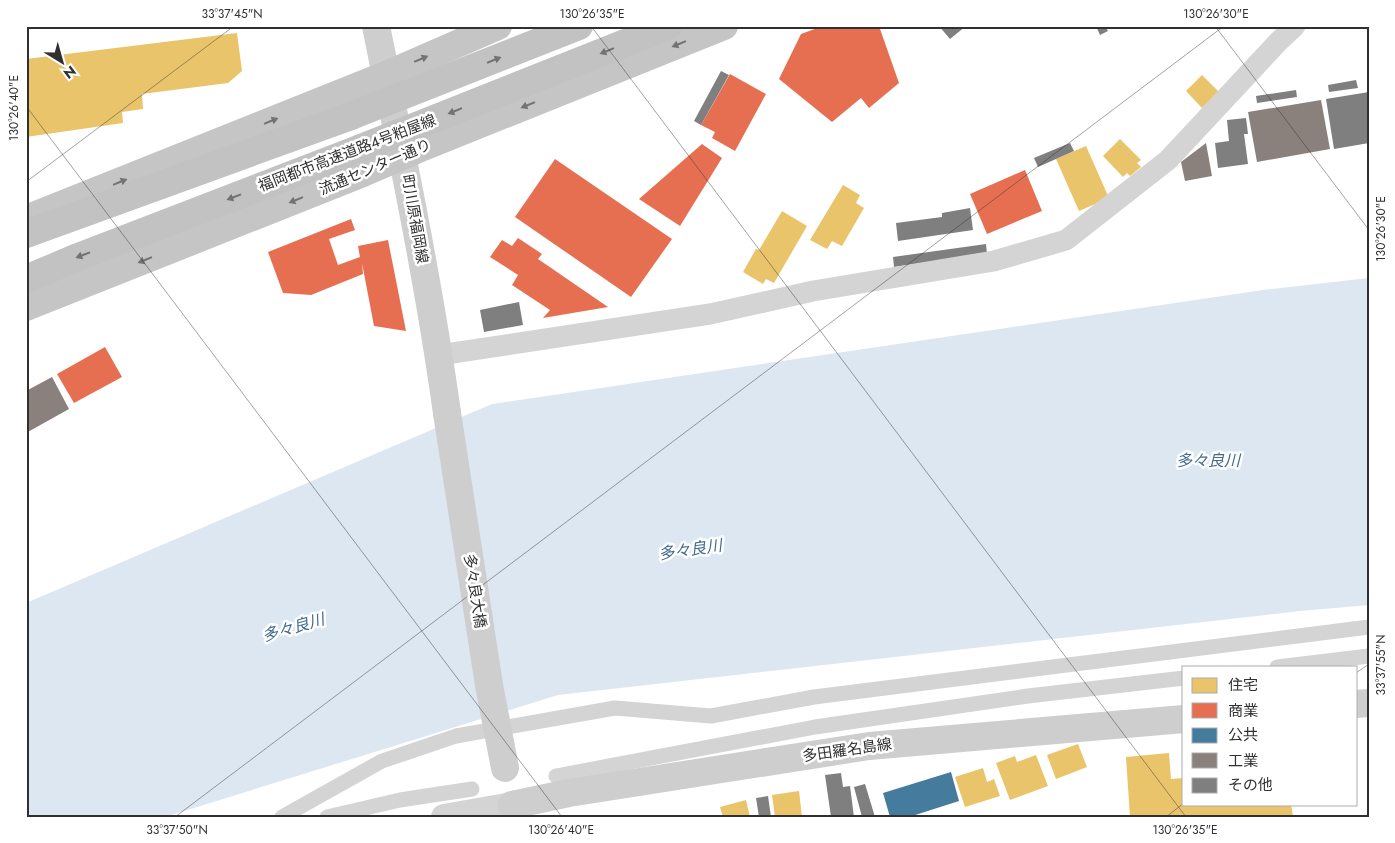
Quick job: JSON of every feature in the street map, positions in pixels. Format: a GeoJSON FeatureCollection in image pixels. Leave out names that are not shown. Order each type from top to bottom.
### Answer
{"type":"FeatureCollection","features":[{"type":"Feature","properties":{"kind":"highway"},"geometry":{"type":"LineString","coordinates":[[26,219],[386,74],[498,26]]}},
{"type":"Feature","properties":{"kind":"highway"},"geometry":{"type":"LineString","coordinates":[[26,234],[352,116],[579,26]]}},
{"type":"Feature","properties":{"kind":"highway","name":"福岡都市高速道路4号粕屋線"},"geometry":{"type":"LineString","coordinates":[[26,279],[668,26]]}},
{"type":"Feature","properties":{"kind":"highway","name":"流通センター通り"},"geometry":{"type":"LineString","coordinates":[[26,307],[363,174],[724,26]]}},
{"type":"Feature","properties":{"kind":"main road","name":"町川原福岡線"},"geometry":{"type":"LineString","coordinates":[[376,26],[403,156],[439,354],[447,413]]}},
{"type":"Feature","properties":{"kind":"main road","name":"多々良大橋"},"geometry":{"type":"LineString","coordinates":[[447,413],[489,685],[515,811]]}},
{"type":"Feature","properties":{"kind":"main road","name":"多田羅名島線"},"geometry":{"type":"LineString","coordinates":[[515,811],[569,793],[869,746],[1182,719]]}},
{"type":"Feature","properties":{"kind":"street"},"geometry":{"type":"LineString","coordinates":[[439,354],[710,314],[813,291],[994,261],[1066,240],[1168,160],[1295,26]]}},
{"type":"Feature","properties":{"kind":"street"},"geometry":{"type":"LineString","coordinates":[[282,817],[382,761],[456,736],[615,708],[711,716],[823,696],[1369,627]]}},
{"type":"Feature","properties":{"kind":"street"},"geometry":{"type":"LineString","coordinates":[[1285,666],[1369,656]]}},
{"type":"Feature","properties":{"kind":"street"},"geometry":{"type":"LineString","coordinates":[[556,776],[815,727],[1028,696],[1182,678]]}},
{"type":"Feature","properties":{"kind":"street"},"geometry":{"type":"LineString","coordinates":[[328,817],[400,800],[472,789]]}},
{"type":"Feature","properties":{"kind":"street"},"geometry":{"type":"LineString","coordinates":[[444,817],[515,811]]}},
{"type":"Feature","properties":{"kind":"water","name":"多々良川"},"geometry":{"type":"Polygon","coordinates":[[[1369,278],[1369,605],[1300,611],[558,695],[165,817],[26,817],[26,603],[492,404],[1263,290],[1369,278]]]}},
{"type":"Feature","properties":{"kind":"building: 住宅"},"geometry":{"type":"Polygon","coordinates":[[[237,33],[242,71],[228,83],[142,94],[143,109],[122,112],[123,123],[26,137],[26,59],[237,33]]]}},
{"type":"Feature","properties":{"kind":"building: 住宅"},"geometry":{"type":"Polygon","coordinates":[[[1202,75],[1219,92],[1202,108],[1186,91],[1202,75]]]}},
{"type":"Feature","properties":{"kind":"building: 住宅"},"geometry":{"type":"Polygon","coordinates":[[[1120,139],[1141,160],[1137,163],[1141,167],[1130,176],[1127,173],[1123,177],[1103,156],[1120,139]]]}},
{"type":"Feature","properties":{"kind":"building: 住宅"},"geometry":{"type":"Polygon","coordinates":[[[1086,146],[1109,198],[1079,211],[1056,159],[1086,146]]]}},
{"type":"Feature","properties":{"kind":"building: 住宅"},"geometry":{"type":"Polygon","coordinates":[[[843,185],[860,195],[856,203],[864,208],[842,246],[832,241],[827,249],[810,240],[843,185]]]}},
{"type":"Feature","properties":{"kind":"building: 住宅"},"geometry":{"type":"Polygon","coordinates":[[[782,211],[807,226],[774,283],[766,279],[763,284],[743,272],[756,249],[759,250],[782,211]]]}},
{"type":"Feature","properties":{"kind":"building: 住宅"},"geometry":{"type":"Polygon","coordinates":[[[1078,744],[1087,767],[1056,779],[1047,755],[1078,744]]]}},
{"type":"Feature","properties":{"kind":"building: 住宅"},"geometry":{"type":"Polygon","coordinates":[[[1169,753],[1171,779],[1182,778],[1182,806],[1291,806],[1293,817],[1130,817],[1126,757],[1169,753]]]}},
{"type":"Feature","properties":{"kind":"building: 住宅"},"geometry":{"type":"Polygon","coordinates":[[[1036,755],[1048,786],[1010,800],[996,763],[1015,756],[1017,762],[1036,755]]]}},
{"type":"Feature","properties":{"kind":"building: 住宅"},"geometry":{"type":"Polygon","coordinates":[[[983,768],[987,782],[994,779],[1000,796],[965,807],[955,777],[983,768]]]}},
{"type":"Feature","properties":{"kind":"building: 住宅"},"geometry":{"type":"Polygon","coordinates":[[[799,791],[802,817],[775,817],[772,795],[799,791]]]}},
{"type":"Feature","properties":{"kind":"building: 住宅"},"geometry":{"type":"Polygon","coordinates":[[[746,800],[750,817],[723,817],[720,807],[746,800]]]}},
{"type":"Feature","properties":{"kind":"building: 商業"},"geometry":{"type":"Polygon","coordinates":[[[823,26],[879,26],[899,83],[869,108],[861,98],[832,122],[779,79],[801,34],[823,26]]]}},
{"type":"Feature","properties":{"kind":"building: 商業"},"geometry":{"type":"Polygon","coordinates":[[[730,74],[766,94],[735,151],[712,138],[715,132],[701,125],[730,74]]]}},
{"type":"Feature","properties":{"kind":"building: 商業"},"geometry":{"type":"Polygon","coordinates":[[[702,144],[722,158],[680,226],[639,199],[702,144]]]}},
{"type":"Feature","properties":{"kind":"building: 商業"},"geometry":{"type":"Polygon","coordinates":[[[555,159],[672,239],[631,297],[515,217],[555,159]]]}},
{"type":"Feature","properties":{"kind":"building: 商業"},"geometry":{"type":"Polygon","coordinates":[[[1025,170],[1042,211],[987,234],[970,194],[1025,170]]]}},
{"type":"Feature","properties":{"kind":"building: 商業"},"geometry":{"type":"Polygon","coordinates":[[[351,219],[355,230],[329,239],[338,265],[360,257],[358,246],[388,240],[406,331],[374,326],[362,263],[363,274],[311,295],[283,293],[268,252],[351,219]]]}},
{"type":"Feature","properties":{"kind":"building: 商業"},"geometry":{"type":"Polygon","coordinates":[[[518,238],[542,254],[538,259],[608,307],[543,318],[550,310],[512,285],[518,275],[490,257],[502,240],[512,246],[518,238]]]}},
{"type":"Feature","properties":{"kind":"building: 商業"},"geometry":{"type":"Polygon","coordinates":[[[105,347],[122,377],[74,403],[57,374],[105,347]]]}},
{"type":"Feature","properties":{"kind":"building: 公共"},"geometry":{"type":"Polygon","coordinates":[[[951,772],[959,801],[909,817],[890,817],[883,793],[951,772]]]}},
{"type":"Feature","properties":{"kind":"building: 工業"},"geometry":{"type":"Polygon","coordinates":[[[1321,100],[1330,149],[1257,162],[1248,112],[1321,100]]]}},
{"type":"Feature","properties":{"kind":"building: 工業"},"geometry":{"type":"Polygon","coordinates":[[[1206,143],[1212,176],[1185,181],[1181,162],[1206,143]]]}},
{"type":"Feature","properties":{"kind":"building: 工業"},"geometry":{"type":"Polygon","coordinates":[[[52,377],[69,409],[26,433],[26,391],[52,377]]]}},
{"type":"Feature","properties":{"kind":"building: その他"},"geometry":{"type":"Polygon","coordinates":[[[939,26],[966,26],[950,39],[939,26]]]}},
{"type":"Feature","properties":{"kind":"building: その他"},"geometry":{"type":"Polygon","coordinates":[[[1096,26],[1105,26],[1108,31],[1100,35],[1096,26]]]}},
{"type":"Feature","properties":{"kind":"building: その他"},"geometry":{"type":"Polygon","coordinates":[[[721,71],[729,75],[701,125],[694,121],[721,71]]]}},
{"type":"Feature","properties":{"kind":"building: その他"},"geometry":{"type":"Polygon","coordinates":[[[1356,80],[1358,88],[1329,92],[1328,85],[1356,80]]]}},
{"type":"Feature","properties":{"kind":"building: その他"},"geometry":{"type":"Polygon","coordinates":[[[1296,90],[1297,97],[1257,103],[1256,96],[1296,90]]]}},
{"type":"Feature","properties":{"kind":"building: その他"},"geometry":{"type":"Polygon","coordinates":[[[1369,92],[1369,143],[1334,149],[1326,99],[1369,92]]]}},
{"type":"Feature","properties":{"kind":"building: その他"},"geometry":{"type":"Polygon","coordinates":[[[1246,118],[1248,134],[1244,134],[1248,164],[1218,168],[1215,143],[1229,141],[1227,120],[1246,118]]]}},
{"type":"Feature","properties":{"kind":"building: その他"},"geometry":{"type":"Polygon","coordinates":[[[1070,143],[1074,151],[1038,167],[1034,158],[1070,143]]]}},
{"type":"Feature","properties":{"kind":"building: その他"},"geometry":{"type":"Polygon","coordinates":[[[970,208],[973,230],[898,241],[896,223],[942,217],[942,213],[970,208]]]}},
{"type":"Feature","properties":{"kind":"building: その他"},"geometry":{"type":"Polygon","coordinates":[[[986,244],[987,254],[894,267],[893,257],[986,244]]]}},
{"type":"Feature","properties":{"kind":"building: その他"},"geometry":{"type":"Polygon","coordinates":[[[519,302],[523,325],[484,332],[480,310],[519,302]]]}},
{"type":"Feature","properties":{"kind":"building: その他"},"geometry":{"type":"Polygon","coordinates":[[[841,773],[843,787],[850,786],[854,817],[831,817],[825,775],[841,773]]]}},
{"type":"Feature","properties":{"kind":"building: その他"},"geometry":{"type":"Polygon","coordinates":[[[865,784],[875,817],[862,817],[854,787],[865,784]]]}},
{"type":"Feature","properties":{"kind":"building: その他"},"geometry":{"type":"Polygon","coordinates":[[[768,796],[771,817],[759,817],[756,798],[768,796]]]}}]}
